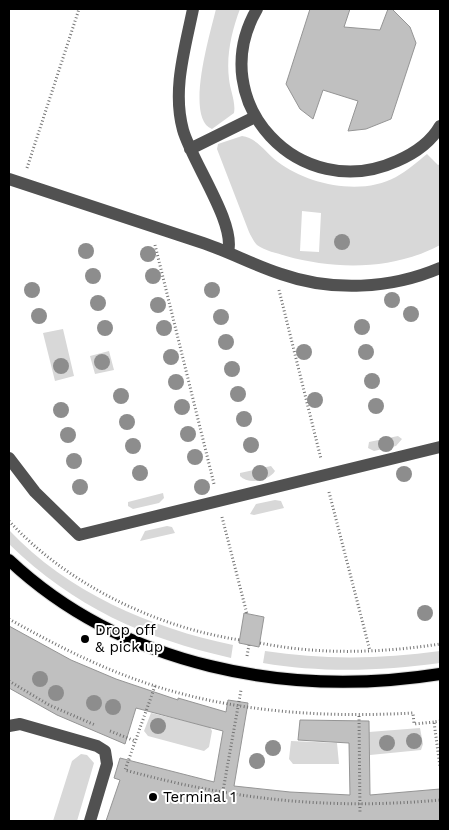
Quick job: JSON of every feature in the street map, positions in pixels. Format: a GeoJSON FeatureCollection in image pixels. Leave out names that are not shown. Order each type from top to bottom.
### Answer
{"type":"FeatureCollection","features":[{"type":"Feature","properties":{"kind":"main road"},"geometry":{"type":"LineString","coordinates":[[9,560],[35,583],[92,622],[126,639],[176,656],[244,673],[304,680],[376,682],[440,674]]}},
{"type":"Feature","properties":{"kind":"street"},"geometry":{"type":"LineString","coordinates":[[193,9],[178,96],[183,131],[229,234],[228,252]]}},
{"type":"Feature","properties":{"kind":"street"},"geometry":{"type":"LineString","coordinates":[[257,9],[248,25],[241,58],[244,91],[255,117],[280,148],[310,165],[344,173],[379,170],[411,155],[437,132],[440,126]]}},
{"type":"Feature","properties":{"kind":"street"},"geometry":{"type":"LineString","coordinates":[[190,149],[255,117]]}},
{"type":"Feature","properties":{"kind":"street"},"geometry":{"type":"LineString","coordinates":[[9,179],[228,252],[282,275],[316,283],[357,286],[413,278],[440,268]]}},
{"type":"Feature","properties":{"kind":"street"},"geometry":{"type":"LineString","coordinates":[[9,458],[35,492],[79,535],[440,447]]}},
{"type":"Feature","properties":{"kind":"street"},"geometry":{"type":"LineString","coordinates":[[9,726],[20,724],[97,746],[105,751],[107,764],[90,821]]}},
{"type":"Feature","properties":{"kind":"path"},"geometry":{"type":"LineString","coordinates":[[22,183],[79,9]]}},
{"type":"Feature","properties":{"kind":"path"},"geometry":{"type":"LineString","coordinates":[[146,242],[155,245],[247,614]]}},
{"type":"Feature","properties":{"kind":"path"},"geometry":{"type":"LineString","coordinates":[[282,275],[279,289],[370,651]]}},
{"type":"Feature","properties":{"kind":"path"},"geometry":{"type":"LineString","coordinates":[[9,521],[40,550],[111,597],[134,609],[182,626],[240,640]]}},
{"type":"Feature","properties":{"kind":"path"},"geometry":{"type":"LineString","coordinates":[[9,619],[67,650],[155,686],[238,706],[286,712],[359,716],[413,713],[414,724],[440,721]]}},
{"type":"Feature","properties":{"kind":"path"},"geometry":{"type":"LineString","coordinates":[[260,643],[313,650],[370,651],[440,644]]}},
{"type":"Feature","properties":{"kind":"path"},"geometry":{"type":"LineString","coordinates":[[246,660],[249,645]]}},
{"type":"Feature","properties":{"kind":"path"},"geometry":{"type":"LineString","coordinates":[[9,681],[49,705],[98,727]]}},
{"type":"Feature","properties":{"kind":"path"},"geometry":{"type":"LineString","coordinates":[[221,802],[242,684]]}},
{"type":"Feature","properties":{"kind":"path"},"geometry":{"type":"LineString","coordinates":[[155,686],[125,770],[222,793],[294,802],[360,804],[440,800]]}},
{"type":"Feature","properties":{"kind":"path"},"geometry":{"type":"LineString","coordinates":[[359,716],[360,813]]}},
{"type":"Feature","properties":{"kind":"path"},"geometry":{"type":"LineString","coordinates":[[434,722],[440,768]]}},
{"type":"Feature","properties":{"kind":"path"},"geometry":{"type":"LineString","coordinates":[[106,730],[135,741]]}},
{"type":"Feature","properties":{"kind":"shaded area"},"geometry":{"type":"Polygon","coordinates":[[[216,9],[240,9],[234,25],[228,61],[234,113],[212,129],[204,122],[200,109],[200,92],[205,54],[216,9]]]}},
{"type":"Feature","properties":{"kind":"shaded area"},"geometry":{"type":"Polygon","coordinates":[[[242,136],[247,137],[257,143],[278,162],[304,177],[320,182],[352,187],[382,183],[396,177],[427,154],[438,165],[440,164],[440,245],[404,259],[364,265],[325,264],[305,261],[264,249],[256,244],[249,232],[217,149],[218,144],[242,136]],[[302,211],[300,251],[319,252],[321,213],[302,211]]]}},
{"type":"Feature","properties":{"kind":"shaded area"},"geometry":{"type":"Polygon","coordinates":[[[63,329],[74,376],[55,381],[43,333],[63,329]]]}},
{"type":"Feature","properties":{"kind":"shaded area"},"geometry":{"type":"Polygon","coordinates":[[[109,351],[114,370],[95,374],[90,356],[109,351]]]}},
{"type":"Feature","properties":{"kind":"shaded area"},"geometry":{"type":"Polygon","coordinates":[[[398,436],[402,439],[396,446],[374,451],[368,448],[369,442],[398,436]]]}},
{"type":"Feature","properties":{"kind":"shaded area"},"geometry":{"type":"Polygon","coordinates":[[[271,466],[275,471],[268,477],[258,481],[244,479],[240,476],[240,473],[271,466]]]}},
{"type":"Feature","properties":{"kind":"shaded area"},"geometry":{"type":"Polygon","coordinates":[[[163,493],[164,498],[159,503],[133,509],[128,506],[128,502],[163,493]]]}},
{"type":"Feature","properties":{"kind":"shaded area"},"geometry":{"type":"Polygon","coordinates":[[[275,500],[281,501],[284,508],[254,515],[250,514],[256,504],[275,500]]]}},
{"type":"Feature","properties":{"kind":"shaded area"},"geometry":{"type":"Polygon","coordinates":[[[167,526],[172,527],[175,533],[140,541],[145,531],[167,526]]]}},
{"type":"Feature","properties":{"kind":"shaded area"},"geometry":{"type":"Polygon","coordinates":[[[9,530],[57,572],[84,589],[112,604],[172,629],[233,645],[231,658],[168,641],[111,617],[59,586],[34,566],[9,544],[9,530]]]}},
{"type":"Feature","properties":{"kind":"shaded area"},"geometry":{"type":"Polygon","coordinates":[[[265,651],[309,656],[374,657],[440,651],[440,663],[396,668],[329,670],[263,663],[265,651]]]}},
{"type":"Feature","properties":{"kind":"shaded area"},"geometry":{"type":"Polygon","coordinates":[[[151,713],[210,727],[212,731],[209,747],[204,751],[148,736],[144,731],[151,713]]]}},
{"type":"Feature","properties":{"kind":"shaded area"},"geometry":{"type":"Polygon","coordinates":[[[420,728],[423,744],[421,750],[370,755],[369,732],[420,728]]]}},
{"type":"Feature","properties":{"kind":"shaded area"},"geometry":{"type":"Polygon","coordinates":[[[291,741],[337,743],[339,764],[293,764],[289,759],[291,741]]]}},
{"type":"Feature","properties":{"kind":"shaded area"},"geometry":{"type":"Polygon","coordinates":[[[81,754],[87,755],[94,763],[77,821],[53,821],[72,761],[81,754]]]}},
{"type":"Feature","properties":{"kind":"building"},"geometry":{"type":"Polygon","coordinates":[[[310,9],[350,9],[344,27],[380,30],[388,9],[392,9],[410,27],[416,43],[391,119],[366,129],[348,131],[358,101],[323,90],[313,119],[300,109],[286,84],[310,9]]]}},
{"type":"Feature","properties":{"kind":"building"},"geometry":{"type":"Polygon","coordinates":[[[244,613],[264,617],[259,647],[239,643],[244,613]]]}},
{"type":"Feature","properties":{"kind":"building"},"geometry":{"type":"Polygon","coordinates":[[[9,626],[71,660],[116,679],[178,700],[178,698],[226,712],[228,700],[248,703],[234,786],[290,792],[350,795],[349,743],[298,740],[300,720],[369,721],[370,795],[440,789],[440,821],[106,821],[120,780],[114,778],[120,758],[214,782],[223,731],[136,708],[125,744],[57,715],[9,688],[9,626]]]}},
{"type":"Feature","properties":{"kind":"place","name":"Drop off & pick up"},"geometry":{"type":"Point","coordinates":[85,639]}},
{"type":"Feature","properties":{"kind":"place","name":"Terminal 1"},"geometry":{"type":"Point","coordinates":[153,797]}}]}
